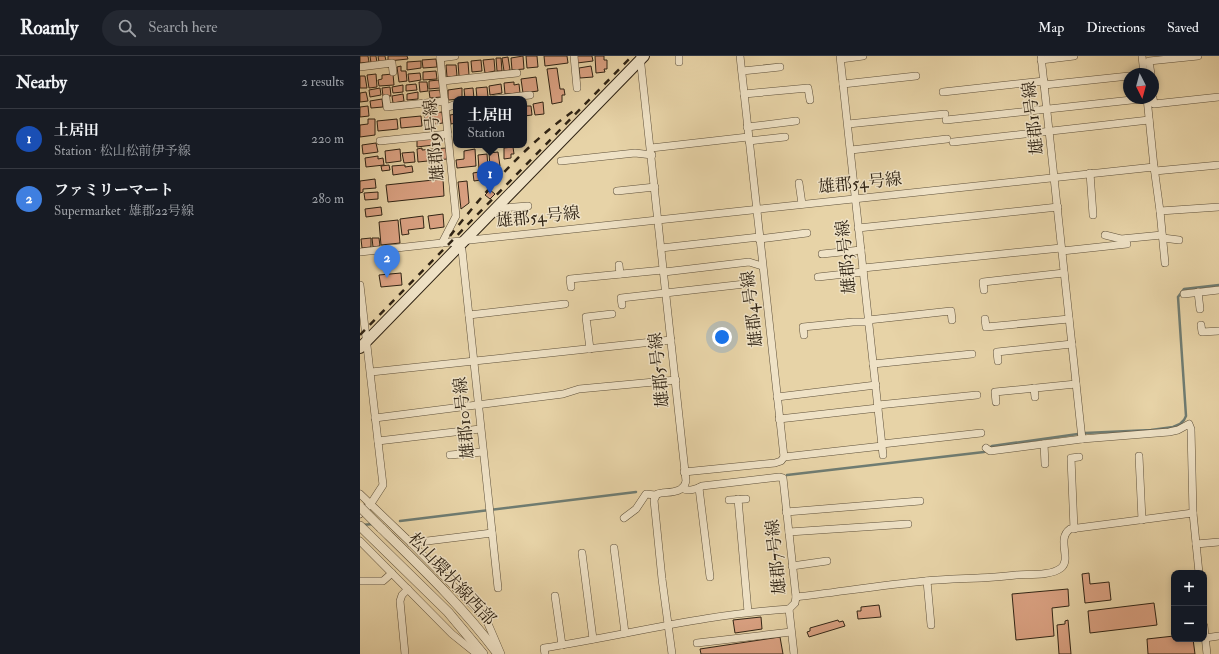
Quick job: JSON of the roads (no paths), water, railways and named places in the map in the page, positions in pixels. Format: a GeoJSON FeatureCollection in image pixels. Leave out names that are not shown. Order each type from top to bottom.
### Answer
{"type":"FeatureCollection","features":[{"type":"Feature","properties":{"kind":"main road"},"geometry":{"type":"LineString","coordinates":[[364,344],[458,243],[499,205],[642,57]]}},
{"type":"Feature","properties":{"kind":"street"},"geometry":{"type":"LineString","coordinates":[[440,57],[455,56]]}},
{"type":"Feature","properties":{"kind":"street"},"geometry":{"type":"LineString","coordinates":[[574,56],[578,88]]}},
{"type":"Feature","properties":{"kind":"street","name":"雄郡4号線"},"geometry":{"type":"LineString","coordinates":[[740,56],[784,457]]}},
{"type":"Feature","properties":{"kind":"street"},"geometry":{"type":"LineString","coordinates":[[840,57],[863,56]]}},
{"type":"Feature","properties":{"kind":"street"},"geometry":{"type":"LineString","coordinates":[[1041,58],[1074,56]]}},
{"type":"Feature","properties":{"kind":"street"},"geometry":{"type":"LineString","coordinates":[[1142,56],[1143,68]]}},
{"type":"Feature","properties":{"kind":"street"},"geometry":{"type":"LineString","coordinates":[[1150,68],[1149,61],[1198,56]]}},
{"type":"Feature","properties":{"kind":"street","name":"雄郡19号線"},"geometry":{"type":"LineString","coordinates":[[440,57],[456,210],[455,222],[444,236],[442,243]]}},
{"type":"Feature","properties":{"kind":"street","name":"雄郡5号線"},"geometry":{"type":"LineString","coordinates":[[642,57],[686,481],[682,488]]}},
{"type":"Feature","properties":{"kind":"street","name":"雄郡3号線"},"geometry":{"type":"LineString","coordinates":[[840,57],[857,198],[858,228],[883,455]]}},
{"type":"Feature","properties":{"kind":"street","name":"雄郡1号線"},"geometry":{"type":"LineString","coordinates":[[1041,58],[1055,176],[1061,249],[1081,436]]}},
{"type":"Feature","properties":{"kind":"street"},"geometry":{"type":"LineString","coordinates":[[360,67],[392,63],[393,72]]}},
{"type":"Feature","properties":{"kind":"street"},"geometry":{"type":"LineString","coordinates":[[742,71],[780,67]]}},
{"type":"Feature","properties":{"kind":"street"},"geometry":{"type":"LineString","coordinates":[[443,81],[517,73]]}},
{"type":"Feature","properties":{"kind":"street"},"geometry":{"type":"LineString","coordinates":[[843,84],[916,76]]}},
{"type":"Feature","properties":{"kind":"street"},"geometry":{"type":"LineString","coordinates":[[942,92],[1123,76]]}},
{"type":"Feature","properties":{"kind":"street"},"geometry":{"type":"LineString","coordinates":[[744,94],[808,88],[810,100]]}},
{"type":"Feature","properties":{"kind":"street"},"geometry":{"type":"LineString","coordinates":[[425,94],[426,103]]}},
{"type":"Feature","properties":{"kind":"street"},"geometry":{"type":"LineString","coordinates":[[1159,103],[1219,97]]}},
{"type":"Feature","properties":{"kind":"street"},"geometry":{"type":"LineString","coordinates":[[386,98],[387,106],[426,103],[453,104]]}},
{"type":"Feature","properties":{"kind":"street"},"geometry":{"type":"LineString","coordinates":[[848,124],[1047,109],[1123,101]]}},
{"type":"Feature","properties":{"kind":"street"},"geometry":{"type":"LineString","coordinates":[[1148,104],[1165,263]]}},
{"type":"Feature","properties":{"kind":"street"},"geometry":{"type":"LineString","coordinates":[[851,150],[1149,120]]}},
{"type":"Feature","properties":{"kind":"street"},"geometry":{"type":"LineString","coordinates":[[747,126],[796,121]]}},
{"type":"Feature","properties":{"kind":"street"},"geometry":{"type":"LineString","coordinates":[[380,141],[448,130],[453,128]]}},
{"type":"Feature","properties":{"kind":"street"},"geometry":{"type":"LineString","coordinates":[[566,162],[603,156],[749,139],[785,137]]}},
{"type":"Feature","properties":{"kind":"street"},"geometry":{"type":"LineString","coordinates":[[603,156],[604,164]]}},
{"type":"Feature","properties":{"kind":"street","name":"雄郡54号線"},"geometry":{"type":"LineString","coordinates":[[360,252],[442,243],[458,243],[1055,176],[1219,165]]}},
{"type":"Feature","properties":{"kind":"street"},"geometry":{"type":"LineString","coordinates":[[1090,173],[1093,215]]}},
{"type":"Feature","properties":{"kind":"street"},"geometry":{"type":"LineString","coordinates":[[799,183],[802,204]]}},
{"type":"Feature","properties":{"kind":"street"},"geometry":{"type":"LineString","coordinates":[[617,191],[655,186]]}},
{"type":"Feature","properties":{"kind":"street"},"geometry":{"type":"LineString","coordinates":[[499,205],[503,208],[528,206]]}},
{"type":"Feature","properties":{"kind":"street"},"geometry":{"type":"LineString","coordinates":[[858,228],[1058,207]]}},
{"type":"Feature","properties":{"kind":"street"},"geometry":{"type":"LineString","coordinates":[[1160,212],[1219,207]]}},
{"type":"Feature","properties":{"kind":"street"},"geometry":{"type":"LineString","coordinates":[[972,215],[973,223]]}},
{"type":"Feature","properties":{"kind":"street"},"geometry":{"type":"LineString","coordinates":[[661,248],[807,233]]}},
{"type":"Feature","properties":{"kind":"street"},"geometry":{"type":"LineString","coordinates":[[1105,235],[1121,239],[1163,237],[1179,240]]}},
{"type":"Feature","properties":{"kind":"street","name":"雄郡10号線"},"geometry":{"type":"LineString","coordinates":[[458,243],[462,250],[498,588]]}},
{"type":"Feature","properties":{"kind":"street"},"geometry":{"type":"LineString","coordinates":[[818,277],[863,270],[1061,249],[1122,247]]}},
{"type":"Feature","properties":{"kind":"street"},"geometry":{"type":"LineString","coordinates":[[822,254],[861,250]]}},
{"type":"Feature","properties":{"kind":"street"},"geometry":{"type":"LineString","coordinates":[[571,287],[570,279],[749,262],[762,266]]}},
{"type":"Feature","properties":{"kind":"street"},"geometry":{"type":"LineString","coordinates":[[619,265],[620,274]]}},
{"type":"Feature","properties":{"kind":"street"},"geometry":{"type":"LineString","coordinates":[[984,290],[983,282],[1024,281],[1064,273]]}},
{"type":"Feature","properties":{"kind":"street"},"geometry":{"type":"LineString","coordinates":[[622,306],[621,298],[745,284]]}},
{"type":"Feature","properties":{"kind":"street"},"geometry":{"type":"LineString","coordinates":[[360,286],[364,344],[371,372],[383,485],[370,504],[360,514]]}},
{"type":"Feature","properties":{"kind":"street"},"geometry":{"type":"LineString","coordinates":[[1184,294],[1219,290]]}},
{"type":"Feature","properties":{"kind":"street"},"geometry":{"type":"LineString","coordinates":[[1198,292],[1200,309]]}},
{"type":"Feature","properties":{"kind":"street"},"geometry":{"type":"LineString","coordinates":[[469,315],[565,304]]}},
{"type":"Feature","properties":{"kind":"street"},"geometry":{"type":"LineString","coordinates":[[546,306],[547,314]]}},
{"type":"Feature","properties":{"kind":"street"},"geometry":{"type":"LineString","coordinates":[[520,309],[521,318]]}},
{"type":"Feature","properties":{"kind":"street"},"geometry":{"type":"LineString","coordinates":[[804,334],[803,327],[951,311],[952,320]]}},
{"type":"Feature","properties":{"kind":"street"},"geometry":{"type":"LineString","coordinates":[[590,349],[586,317],[612,314]]}},
{"type":"Feature","properties":{"kind":"street"},"geometry":{"type":"LineString","coordinates":[[604,315],[604,323]]}},
{"type":"Feature","properties":{"kind":"street"},"geometry":{"type":"LineString","coordinates":[[916,315],[916,323]]}},
{"type":"Feature","properties":{"kind":"street"},"geometry":{"type":"LineString","coordinates":[[985,319],[986,327],[1024,319],[1069,319]]}},
{"type":"Feature","properties":{"kind":"street"},"geometry":{"type":"LineString","coordinates":[[1201,325],[1202,332],[1219,331]]}},
{"type":"Feature","properties":{"kind":"street"},"geometry":{"type":"LineString","coordinates":[[371,372],[671,340]]}},
{"type":"Feature","properties":{"kind":"street"},"geometry":{"type":"LineString","coordinates":[[998,361],[997,352],[1072,344]]}},
{"type":"Feature","properties":{"kind":"street"},"geometry":{"type":"LineString","coordinates":[[873,364],[917,364],[969,354],[968,363]]}},
{"type":"Feature","properties":{"kind":"street"},"geometry":{"type":"LineString","coordinates":[[375,418],[564,394],[579,389],[676,380]]}},
{"type":"Feature","properties":{"kind":"street"},"geometry":{"type":"LineString","coordinates":[[996,402],[995,392],[1076,384]]}},
{"type":"Feature","properties":{"kind":"street"},"geometry":{"type":"LineString","coordinates":[[777,397],[876,385]]}},
{"type":"Feature","properties":{"kind":"street"},"geometry":{"type":"LineString","coordinates":[[1034,388],[1035,397]]}},
{"type":"Feature","properties":{"kind":"street"},"geometry":{"type":"LineString","coordinates":[[779,419],[977,395]]}},
{"type":"Feature","properties":{"kind":"street"},"geometry":{"type":"LineString","coordinates":[[988,450],[1044,444],[1081,436],[1173,432],[1189,424],[1191,429],[1193,513],[1199,570]]}},
{"type":"Feature","properties":{"kind":"street"},"geometry":{"type":"LineString","coordinates":[[378,441],[480,429]]}},
{"type":"Feature","properties":{"kind":"street"},"geometry":{"type":"LineString","coordinates":[[684,472],[775,463],[782,461],[784,457],[981,433]]}},
{"type":"Feature","properties":{"kind":"street"},"geometry":{"type":"LineString","coordinates":[[1044,444],[1045,464]]}},
{"type":"Feature","properties":{"kind":"street"},"geometry":{"type":"LineString","coordinates":[[450,455],[483,452]]}},
{"type":"Feature","properties":{"kind":"street"},"geometry":{"type":"LineString","coordinates":[[1139,456],[1142,520]]}},
{"type":"Feature","properties":{"kind":"street"},"geometry":{"type":"LineString","coordinates":[[1074,529],[1071,458],[1079,457]]}},
{"type":"Feature","properties":{"kind":"street","name":"雄郡7号線"},"geometry":{"type":"LineString","coordinates":[[699,488],[702,486],[718,484],[779,477],[783,478],[796,597],[795,603],[789,609],[794,654]]}},
{"type":"Feature","properties":{"kind":"street"},"geometry":{"type":"LineString","coordinates":[[1072,481],[1080,481]]}},
{"type":"Feature","properties":{"kind":"street"},"geometry":{"type":"LineString","coordinates":[[624,518],[636,509],[646,494],[655,495],[659,493],[679,491],[682,488],[685,490],[699,488],[710,577]]}},
{"type":"Feature","properties":{"kind":"street"},"geometry":{"type":"LineString","coordinates":[[360,494],[486,619],[502,654]]}},
{"type":"Feature","properties":{"kind":"street"},"geometry":{"type":"LineString","coordinates":[[655,495],[654,500],[662,579],[672,654]]}},
{"type":"Feature","properties":{"kind":"street"},"geometry":{"type":"LineString","coordinates":[[738,499],[748,612]]}},
{"type":"Feature","properties":{"kind":"street"},"geometry":{"type":"LineString","coordinates":[[729,500],[746,499]]}},
{"type":"Feature","properties":{"kind":"street"},"geometry":{"type":"LineString","coordinates":[[786,512],[920,501]]}},
{"type":"Feature","properties":{"kind":"street","name":"松山環状線西部"},"geometry":{"type":"LineString","coordinates":[[360,507],[448,594],[472,620],[498,654]]}},
{"type":"Feature","properties":{"kind":"street"},"geometry":{"type":"LineString","coordinates":[[796,597],[927,581],[992,578],[1056,570],[1062,568],[1064,563],[1065,533],[1074,529],[1193,513]]}},
{"type":"Feature","properties":{"kind":"street","name":"松山環状線西部"},"geometry":{"type":"LineString","coordinates":[[360,526],[448,612],[483,654]]}},
{"type":"Feature","properties":{"kind":"street"},"geometry":{"type":"LineString","coordinates":[[789,532],[905,527]]}},
{"type":"Feature","properties":{"kind":"street"},"geometry":{"type":"LineString","coordinates":[[411,543],[492,533]]}},
{"type":"Feature","properties":{"kind":"street"},"geometry":{"type":"LineString","coordinates":[[360,541],[452,634],[478,654]]}},
{"type":"Feature","properties":{"kind":"street"},"geometry":{"type":"LineString","coordinates":[[1196,544],[1219,542]]}},
{"type":"Feature","properties":{"kind":"street"},"geometry":{"type":"LineString","coordinates":[[614,548],[625,633]]}},
{"type":"Feature","properties":{"kind":"street"},"geometry":{"type":"LineString","coordinates":[[582,553],[587,562],[593,639]]}},
{"type":"Feature","properties":{"kind":"street"},"geometry":{"type":"LineString","coordinates":[[792,566],[827,561]]}},
{"type":"Feature","properties":{"kind":"street"},"geometry":{"type":"LineString","coordinates":[[360,581],[383,581],[392,573]]}},
{"type":"Feature","properties":{"kind":"street"},"geometry":{"type":"LineString","coordinates":[[927,581],[931,625]]}},
{"type":"Feature","properties":{"kind":"street"},"geometry":{"type":"LineString","coordinates":[[405,654],[400,601],[402,595],[408,589]]}},
{"type":"Feature","properties":{"kind":"street"},"geometry":{"type":"LineString","coordinates":[[555,596],[562,645]]}},
{"type":"Feature","properties":{"kind":"street"},"geometry":{"type":"LineString","coordinates":[[545,654],[544,648],[625,633],[748,612],[789,609]]}},
{"type":"Feature","properties":{"kind":"street"},"geometry":{"type":"LineString","coordinates":[[697,643],[791,632]]}},
{"type":"Feature","properties":{"kind":"street"},"geometry":{"type":"LineString","coordinates":[[1207,638],[1219,636]]}},
{"type":"Feature","properties":{"kind":"street"},"geometry":{"type":"LineString","coordinates":[[1206,642],[1207,654]]}},
{"type":"Feature","properties":{"kind":"waterway"},"geometry":{"type":"LineString","coordinates":[[787,475],[984,452],[992,446],[1085,433],[1151,430],[1173,427],[1180,424],[1186,416],[1178,297],[1184,289],[1219,285]]}},
{"type":"Feature","properties":{"kind":"waterway"},"geometry":{"type":"LineString","coordinates":[[400,521],[636,492]]}},
{"type":"Feature","properties":{"kind":"waterway"},"geometry":{"type":"LineString","coordinates":[[362,525],[373,524]]}},
{"type":"Feature","properties":{"kind":"railway"},"geometry":{"type":"LineString","coordinates":[[360,335],[632,56]]}},
{"type":"Feature","properties":{"kind":"railway"},"geometry":{"type":"LineString","coordinates":[[450,236],[478,201],[508,168],[540,137],[575,110]]}},
{"type":"Feature","properties":{"kind":"place","name":"土居田"},"geometry":{"type":"Point","coordinates":[490,194]}},
{"type":"Feature","properties":{"kind":"place","name":"ファミリーマート"},"geometry":{"type":"Point","coordinates":[387,278]}}]}
